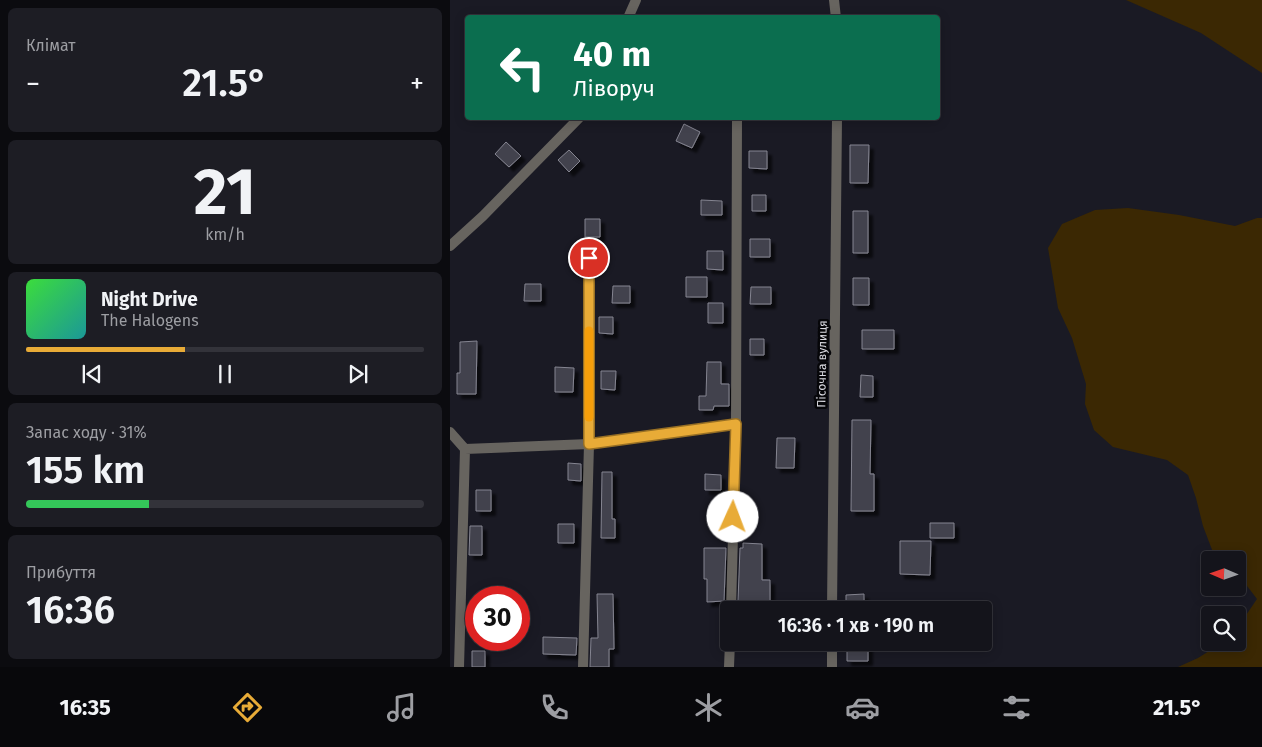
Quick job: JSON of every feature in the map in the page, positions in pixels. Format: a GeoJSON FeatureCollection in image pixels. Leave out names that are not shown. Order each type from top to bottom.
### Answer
{"type":"FeatureCollection","features":[{"type":"Feature","properties":{"kind":"street"},"geometry":{"type":"LineString","coordinates":[[629,15],[636,0]]}},
{"type":"Feature","properties":{"kind":"street"},"geometry":{"type":"LineString","coordinates":[[834,0],[836,15]]}},
{"type":"Feature","properties":{"kind":"street"},"geometry":{"type":"LineString","coordinates":[[450,246],[483,216],[577,120]]}},
{"type":"Feature","properties":{"kind":"street"},"geometry":{"type":"LineString","coordinates":[[731,601],[736,424],[736,120]]}},
{"type":"Feature","properties":{"kind":"street","name":"Пісочна вулиця"},"geometry":{"type":"LineString","coordinates":[[832,601],[837,120]]}},
{"type":"Feature","properties":{"kind":"street"},"geometry":{"type":"LineString","coordinates":[[584,667],[589,444],[589,258]]}},
{"type":"Feature","properties":{"kind":"street"},"geometry":{"type":"LineString","coordinates":[[465,449],[589,444],[736,424]]}},
{"type":"Feature","properties":{"kind":"street"},"geometry":{"type":"LineString","coordinates":[[450,432],[465,449],[459,667]]}},
{"type":"Feature","properties":{"kind":"street"},"geometry":{"type":"LineString","coordinates":[[729,667],[730,651]]}},
{"type":"Feature","properties":{"kind":"street"},"geometry":{"type":"LineString","coordinates":[[832,651],[832,667]]}},
{"type":"Feature","properties":{"kind":"shaded area"},"geometry":{"type":"Polygon","coordinates":[[[1126,0],[1262,0],[1262,73],[1201,33],[1126,0]]]}},
{"type":"Feature","properties":{"kind":"shaded area"},"geometry":{"type":"Polygon","coordinates":[[[1128,208],[1179,215],[1235,226],[1262,218],[1262,667],[1178,667],[1209,651],[1246,651],[1246,615],[1257,599],[1246,585],[1246,551],[1212,551],[1188,475],[1167,460],[1113,447],[1094,430],[1085,404],[1086,384],[1072,338],[1058,308],[1048,248],[1062,224],[1095,210],[1128,208]]]}},
{"type":"Feature","properties":{"kind":"building"},"geometry":{"type":"Polygon","coordinates":[[[684,124],[700,132],[692,148],[676,141],[684,124]]]}},
{"type":"Feature","properties":{"kind":"building"},"geometry":{"type":"Polygon","coordinates":[[[506,142],[521,156],[509,167],[495,154],[506,142]]]}},
{"type":"Feature","properties":{"kind":"building"},"geometry":{"type":"Polygon","coordinates":[[[850,145],[869,145],[868,183],[850,183],[850,145]]]}},
{"type":"Feature","properties":{"kind":"building"},"geometry":{"type":"Polygon","coordinates":[[[569,150],[580,161],[569,172],[558,160],[569,150]]]}},
{"type":"Feature","properties":{"kind":"building"},"geometry":{"type":"Polygon","coordinates":[[[749,151],[767,151],[767,169],[749,168],[749,151]]]}},
{"type":"Feature","properties":{"kind":"building"},"geometry":{"type":"Polygon","coordinates":[[[752,195],[766,195],[766,211],[752,211],[752,195]]]}},
{"type":"Feature","properties":{"kind":"building"},"geometry":{"type":"Polygon","coordinates":[[[701,200],[722,201],[722,215],[701,215],[701,200]]]}},
{"type":"Feature","properties":{"kind":"building"},"geometry":{"type":"Polygon","coordinates":[[[853,211],[868,211],[868,253],[853,253],[853,211]]]}},
{"type":"Feature","properties":{"kind":"building"},"geometry":{"type":"Polygon","coordinates":[[[585,219],[600,219],[600,237],[585,237],[585,219]]]}},
{"type":"Feature","properties":{"kind":"building"},"geometry":{"type":"Polygon","coordinates":[[[750,239],[770,239],[770,257],[750,257],[750,239]]]}},
{"type":"Feature","properties":{"kind":"building"},"geometry":{"type":"Polygon","coordinates":[[[707,251],[723,251],[723,270],[707,269],[707,251]]]}},
{"type":"Feature","properties":{"kind":"building"},"geometry":{"type":"Polygon","coordinates":[[[686,277],[707,277],[707,297],[686,297],[686,277]]]}},
{"type":"Feature","properties":{"kind":"building"},"geometry":{"type":"Polygon","coordinates":[[[853,278],[869,278],[869,305],[853,305],[853,278]]]}},
{"type":"Feature","properties":{"kind":"building"},"geometry":{"type":"Polygon","coordinates":[[[525,284],[541,284],[541,301],[524,301],[525,284]]]}},
{"type":"Feature","properties":{"kind":"building"},"geometry":{"type":"Polygon","coordinates":[[[613,286],[630,286],[630,303],[612,303],[613,286]]]}},
{"type":"Feature","properties":{"kind":"building"},"geometry":{"type":"Polygon","coordinates":[[[751,287],[771,287],[771,304],[750,304],[751,287]]]}},
{"type":"Feature","properties":{"kind":"building"},"geometry":{"type":"Polygon","coordinates":[[[708,303],[723,303],[723,323],[708,323],[708,303]]]}},
{"type":"Feature","properties":{"kind":"building"},"geometry":{"type":"Polygon","coordinates":[[[599,317],[613,317],[613,334],[599,333],[599,317]]]}},
{"type":"Feature","properties":{"kind":"building"},"geometry":{"type":"Polygon","coordinates":[[[862,330],[894,330],[894,349],[862,349],[862,330]]]}},
{"type":"Feature","properties":{"kind":"building"},"geometry":{"type":"Polygon","coordinates":[[[750,339],[764,339],[764,355],[750,355],[750,339]]]}},
{"type":"Feature","properties":{"kind":"building"},"geometry":{"type":"Polygon","coordinates":[[[477,341],[476,394],[457,394],[457,373],[460,373],[460,342],[477,341]]]}},
{"type":"Feature","properties":{"kind":"building"},"geometry":{"type":"Polygon","coordinates":[[[707,362],[721,362],[721,384],[729,384],[729,406],[714,406],[713,410],[699,410],[699,396],[706,396],[707,362]]]}},
{"type":"Feature","properties":{"kind":"building"},"geometry":{"type":"Polygon","coordinates":[[[555,367],[574,368],[573,392],[555,392],[555,367]]]}},
{"type":"Feature","properties":{"kind":"building"},"geometry":{"type":"Polygon","coordinates":[[[601,371],[616,371],[615,390],[601,389],[601,371]]]}},
{"type":"Feature","properties":{"kind":"building"},"geometry":{"type":"Polygon","coordinates":[[[861,375],[873,376],[873,397],[860,397],[861,375]]]}},
{"type":"Feature","properties":{"kind":"building"},"geometry":{"type":"Polygon","coordinates":[[[852,420],[871,420],[870,474],[874,474],[874,511],[851,511],[852,420]]]}},
{"type":"Feature","properties":{"kind":"building"},"geometry":{"type":"Polygon","coordinates":[[[777,438],[795,438],[794,468],[776,468],[777,438]]]}},
{"type":"Feature","properties":{"kind":"building"},"geometry":{"type":"Polygon","coordinates":[[[568,463],[581,464],[581,481],[568,480],[568,463]]]}},
{"type":"Feature","properties":{"kind":"building"},"geometry":{"type":"Polygon","coordinates":[[[602,472],[612,472],[612,519],[615,519],[615,538],[601,538],[602,472]]]}},
{"type":"Feature","properties":{"kind":"building"},"geometry":{"type":"Polygon","coordinates":[[[705,474],[721,475],[721,490],[705,490],[705,474]]]}},
{"type":"Feature","properties":{"kind":"building"},"geometry":{"type":"Polygon","coordinates":[[[476,490],[491,490],[491,511],[476,511],[476,490]]]}},
{"type":"Feature","properties":{"kind":"building"},"geometry":{"type":"Polygon","coordinates":[[[930,523],[954,523],[954,538],[930,538],[930,523]]]}},
{"type":"Feature","properties":{"kind":"building"},"geometry":{"type":"Polygon","coordinates":[[[558,524],[574,524],[574,543],[558,543],[558,524]]]}},
{"type":"Feature","properties":{"kind":"building"},"geometry":{"type":"Polygon","coordinates":[[[470,526],[482,526],[482,555],[469,555],[470,526]]]}},
{"type":"Feature","properties":{"kind":"building"},"geometry":{"type":"Polygon","coordinates":[[[900,541],[931,541],[930,575],[900,574],[900,541]]]}},
{"type":"Feature","properties":{"kind":"building"},"geometry":{"type":"Polygon","coordinates":[[[743,543],[762,544],[762,580],[770,580],[770,601],[738,601],[740,548],[743,548],[743,543]]]}},
{"type":"Feature","properties":{"kind":"building"},"geometry":{"type":"Polygon","coordinates":[[[704,548],[726,548],[724,601],[707,602],[707,579],[704,579],[704,548]]]}},
{"type":"Feature","properties":{"kind":"building"},"geometry":{"type":"Polygon","coordinates":[[[597,594],[613,594],[614,649],[609,649],[609,667],[590,667],[591,638],[598,638],[597,594]]]}},
{"type":"Feature","properties":{"kind":"building"},"geometry":{"type":"Polygon","coordinates":[[[864,594],[864,601],[846,601],[846,595],[864,594]]]}},
{"type":"Feature","properties":{"kind":"building"},"geometry":{"type":"Polygon","coordinates":[[[543,637],[577,638],[576,655],[543,654],[543,637]]]}},
{"type":"Feature","properties":{"kind":"building"},"geometry":{"type":"Polygon","coordinates":[[[472,651],[485,651],[485,667],[472,667],[472,651]]]}},
{"type":"Feature","properties":{"kind":"building"},"geometry":{"type":"Polygon","coordinates":[[[847,651],[868,651],[868,661],[847,661],[847,651]]]}},
{"type":"Feature","properties":{"kind":"slow traffic"},"geometry":{"type":"LineString","coordinates":[[589,331],[589,417]]}},
{"type":"Feature","properties":{"kind":"route"},"geometry":{"type":"LineString","coordinates":[[589,258],[589,444],[736,424],[733,517]]}}]}
